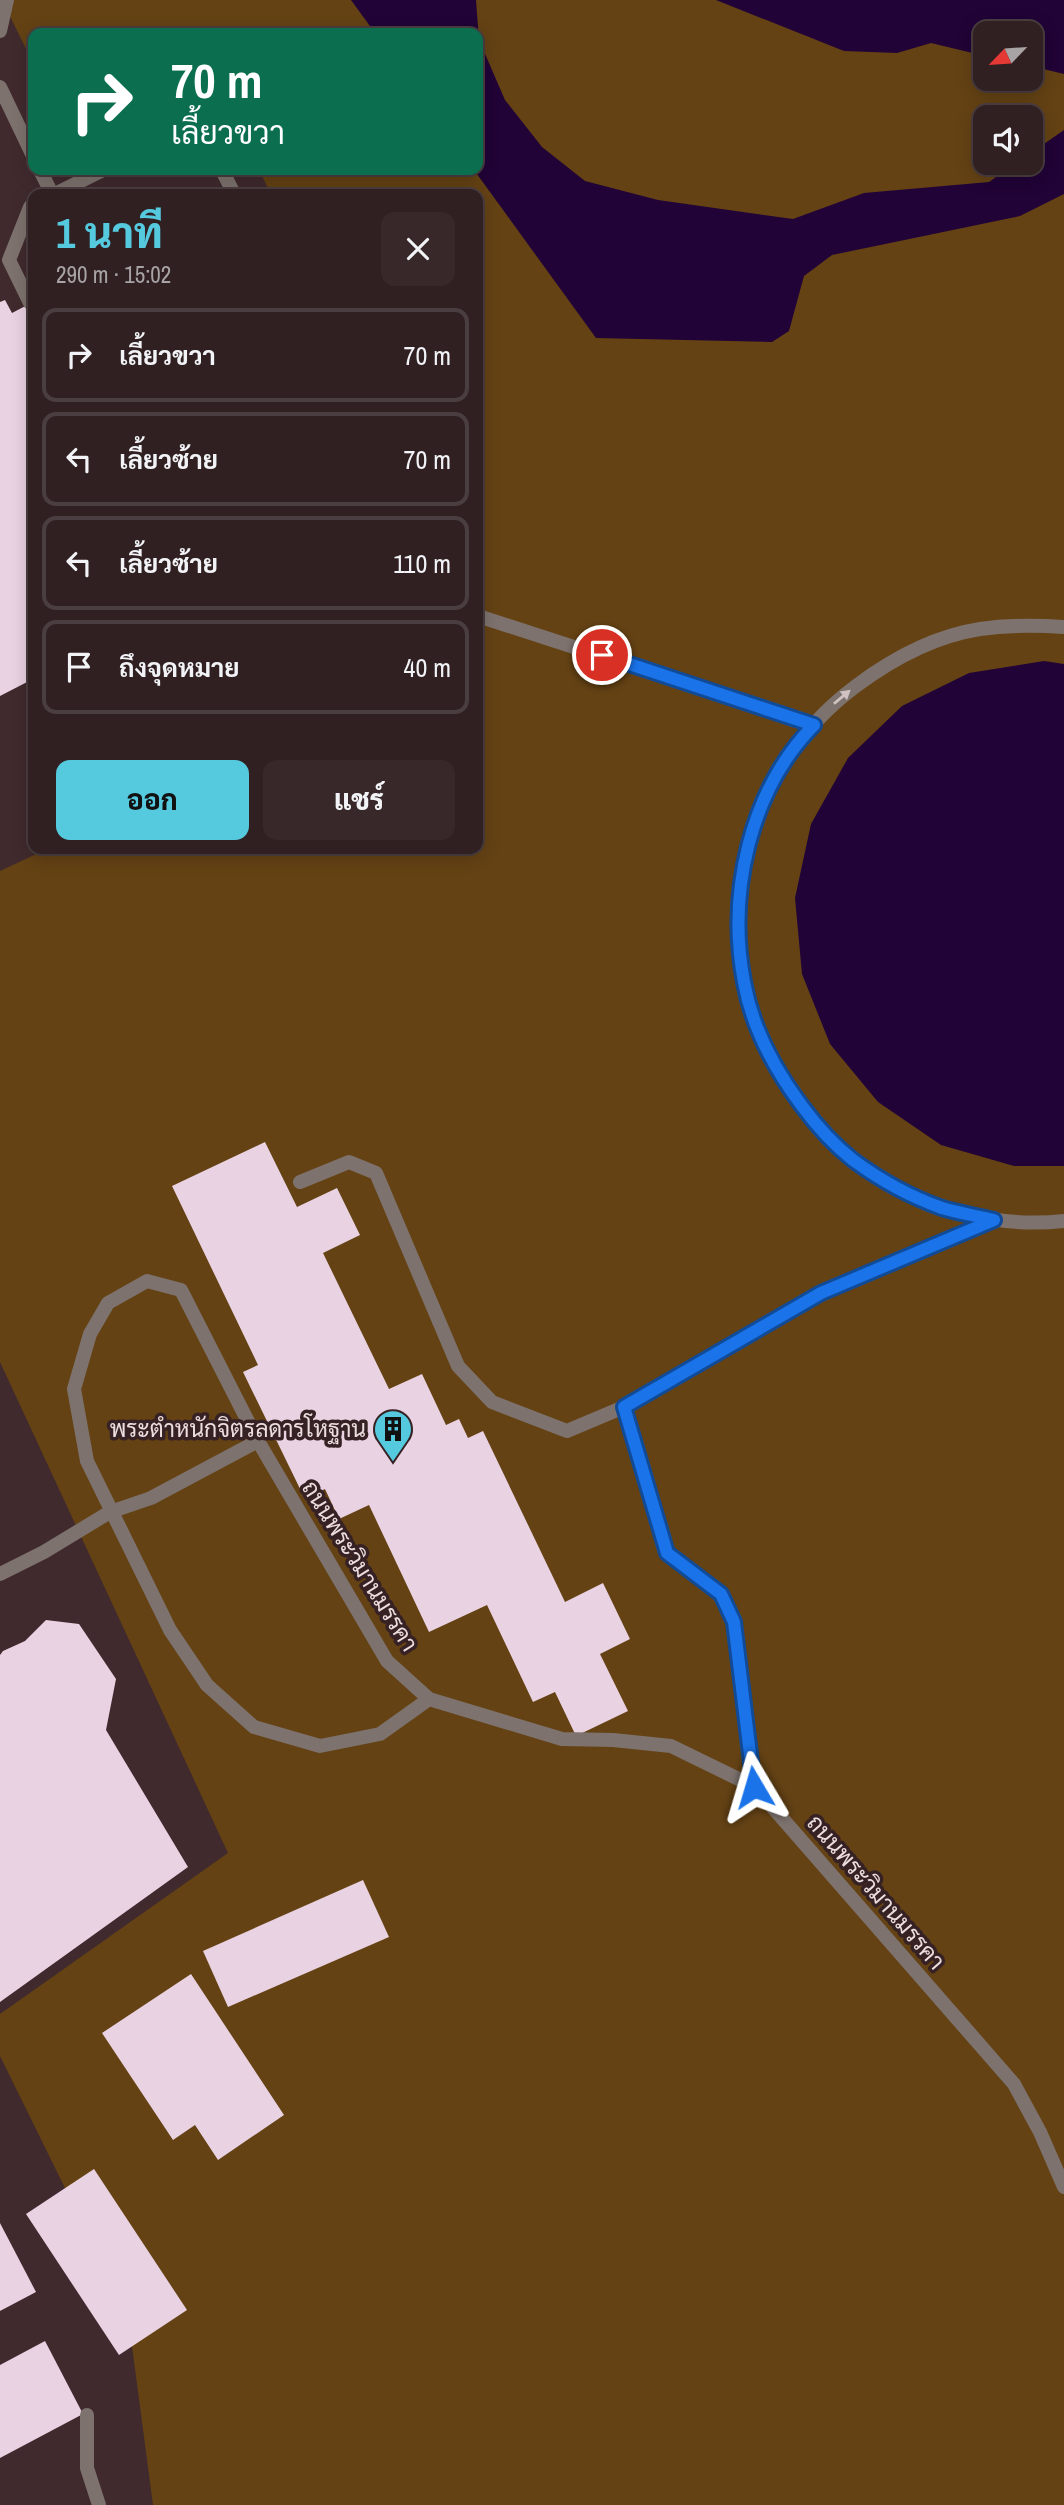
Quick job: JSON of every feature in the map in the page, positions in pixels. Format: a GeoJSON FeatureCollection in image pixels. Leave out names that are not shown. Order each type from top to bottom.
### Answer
{"type":"FeatureCollection","features":[{"type":"Feature","properties":{"kind":"street"},"geometry":{"type":"LineString","coordinates":[[0,31],[7,0]]}},
{"type":"Feature","properties":{"kind":"street"},"geometry":{"type":"LineString","coordinates":[[0,87],[28,146]]}},
{"type":"Feature","properties":{"kind":"street"},"geometry":{"type":"LineString","coordinates":[[63,189],[93,175]]}},
{"type":"Feature","properties":{"kind":"street"},"geometry":{"type":"LineString","coordinates":[[28,212],[9,260],[28,299]]}},
{"type":"Feature","properties":{"kind":"street"},"geometry":{"type":"LineString","coordinates":[[483,618],[814,725]]}},
{"type":"Feature","properties":{"kind":"street"},"geometry":{"type":"LineString","coordinates":[[1064,627],[1029,624],[978,630],[927,644],[881,667],[839,699],[803,737],[774,780],[753,828],[741,879],[738,931],[744,983],[759,1033],[782,1080],[814,1122],[852,1158],[896,1187],[943,1208],[994,1220],[1040,1224],[1064,1221]]}},
{"type":"Feature","properties":{"kind":"street"},"geometry":{"type":"LineString","coordinates":[[300,1182],[349,1162],[376,1173],[458,1366],[492,1402],[567,1431],[624,1407],[821,1293],[994,1220]]}},
{"type":"Feature","properties":{"kind":"street","name":"ถนนพระวิมานมรรคา"},"geometry":{"type":"LineString","coordinates":[[110,1512],[87,1461],[74,1389],[90,1334],[108,1303],[148,1281],[181,1290],[258,1441],[387,1661],[429,1699],[562,1739],[613,1740],[671,1746],[754,1787],[1014,2084],[1040,2132],[1064,2188]]}},
{"type":"Feature","properties":{"kind":"street"},"geometry":{"type":"LineString","coordinates":[[624,1407],[667,1553],[721,1594],[734,1622],[754,1787]]}},
{"type":"Feature","properties":{"kind":"street"},"geometry":{"type":"LineString","coordinates":[[0,1574],[44,1552],[110,1512],[151,1497],[258,1441]]}},
{"type":"Feature","properties":{"kind":"street"},"geometry":{"type":"LineString","coordinates":[[110,1512],[170,1630],[206,1685],[254,1727],[320,1746],[380,1734],[429,1699]]}},
{"type":"Feature","properties":{"kind":"street"},"geometry":{"type":"LineString","coordinates":[[87,2415],[87,2468],[99,2505]]}},
{"type":"Feature","properties":{"kind":"shaded area"},"geometry":{"type":"Polygon","coordinates":[[[2,0],[1064,0],[1064,2505],[153,2505],[128,2316],[0,2056],[0,2014],[228,1853],[0,1362],[0,871],[36,854],[483,854],[483,189],[268,189],[262,175],[483,175],[483,28],[28,28],[28,53],[2,0]]]}},
{"type":"Feature","properties":{"kind":"shaded area"},"geometry":{"type":"Polygon","coordinates":[[[351,0],[476,0],[478,28],[371,28],[351,0]]]}},
{"type":"Feature","properties":{"kind":"shaded area"},"geometry":{"type":"Polygon","coordinates":[[[716,0],[1064,0],[1064,74],[1043,69],[1043,21],[973,21],[973,53],[931,43],[897,53],[844,51],[716,0]]]}},
{"type":"Feature","properties":{"kind":"shaded area"},"geometry":{"type":"Polygon","coordinates":[[[483,49],[505,100],[542,147],[585,181],[658,200],[793,219],[864,193],[989,182],[999,175],[1043,175],[1043,145],[1064,130],[1064,194],[1020,216],[832,255],[804,276],[789,331],[772,342],[596,338],[478,175],[483,175],[483,49]]]}},
{"type":"Feature","properties":{"kind":"shaded area"},"geometry":{"type":"Polygon","coordinates":[[[1044,661],[1064,664],[1064,1166],[1014,1166],[941,1145],[878,1102],[830,1044],[802,974],[795,898],[811,824],[848,758],[902,706],[969,673],[1044,661]]]}},
{"type":"Feature","properties":{"kind":"building"},"geometry":{"type":"Polygon","coordinates":[[[5,300],[12,313],[28,305],[28,682],[0,696],[0,302],[5,300]]]}},
{"type":"Feature","properties":{"kind":"building","name":"พระตำหนักจิตรลดารโหฐาน"},"geometry":{"type":"Polygon","coordinates":[[[265,1142],[297,1207],[337,1188],[360,1235],[323,1253],[389,1389],[422,1374],[446,1425],[459,1419],[468,1438],[483,1431],[565,1602],[603,1583],[630,1639],[600,1654],[628,1711],[576,1736],[555,1692],[533,1702],[487,1605],[429,1632],[369,1505],[339,1519],[325,1489],[305,1499],[243,1372],[258,1365],[172,1186],[265,1142]]]}},
{"type":"Feature","properties":{"kind":"building"},"geometry":{"type":"Polygon","coordinates":[[[46,1620],[79,1624],[116,1679],[106,1730],[188,1867],[0,2002],[0,1655],[25,1641],[46,1620]]]}},
{"type":"Feature","properties":{"kind":"building"},"geometry":{"type":"Polygon","coordinates":[[[363,1880],[389,1937],[228,2007],[203,1951],[363,1880]]]}},
{"type":"Feature","properties":{"kind":"building"},"geometry":{"type":"Polygon","coordinates":[[[191,1974],[284,2115],[218,2160],[195,2125],[173,2140],[102,2033],[191,1974]]]}},
{"type":"Feature","properties":{"kind":"building"},"geometry":{"type":"Polygon","coordinates":[[[94,2169],[187,2310],[119,2355],[26,2214],[94,2169]]]}},
{"type":"Feature","properties":{"kind":"building"},"geometry":{"type":"Polygon","coordinates":[[[0,2223],[36,2292],[0,2311],[0,2223]]]}},
{"type":"Feature","properties":{"kind":"building"},"geometry":{"type":"Polygon","coordinates":[[[45,2341],[83,2414],[0,2458],[0,2365],[45,2341]]]}},
{"type":"Feature","properties":{"kind":"place","name":"พระตำหนักจิตรลดารโหฐาน"},"geometry":{"type":"Point","coordinates":[393,1463]}},
{"type":"Feature","properties":{"kind":"route"},"geometry":{"type":"LineString","coordinates":[[602,655],[814,725],[774,780],[753,828],[741,879],[738,931],[744,983],[759,1033],[782,1080],[814,1122],[852,1158],[896,1187],[943,1208],[994,1220],[821,1293],[624,1407],[667,1553],[721,1594],[734,1622],[754,1787]]}}]}
